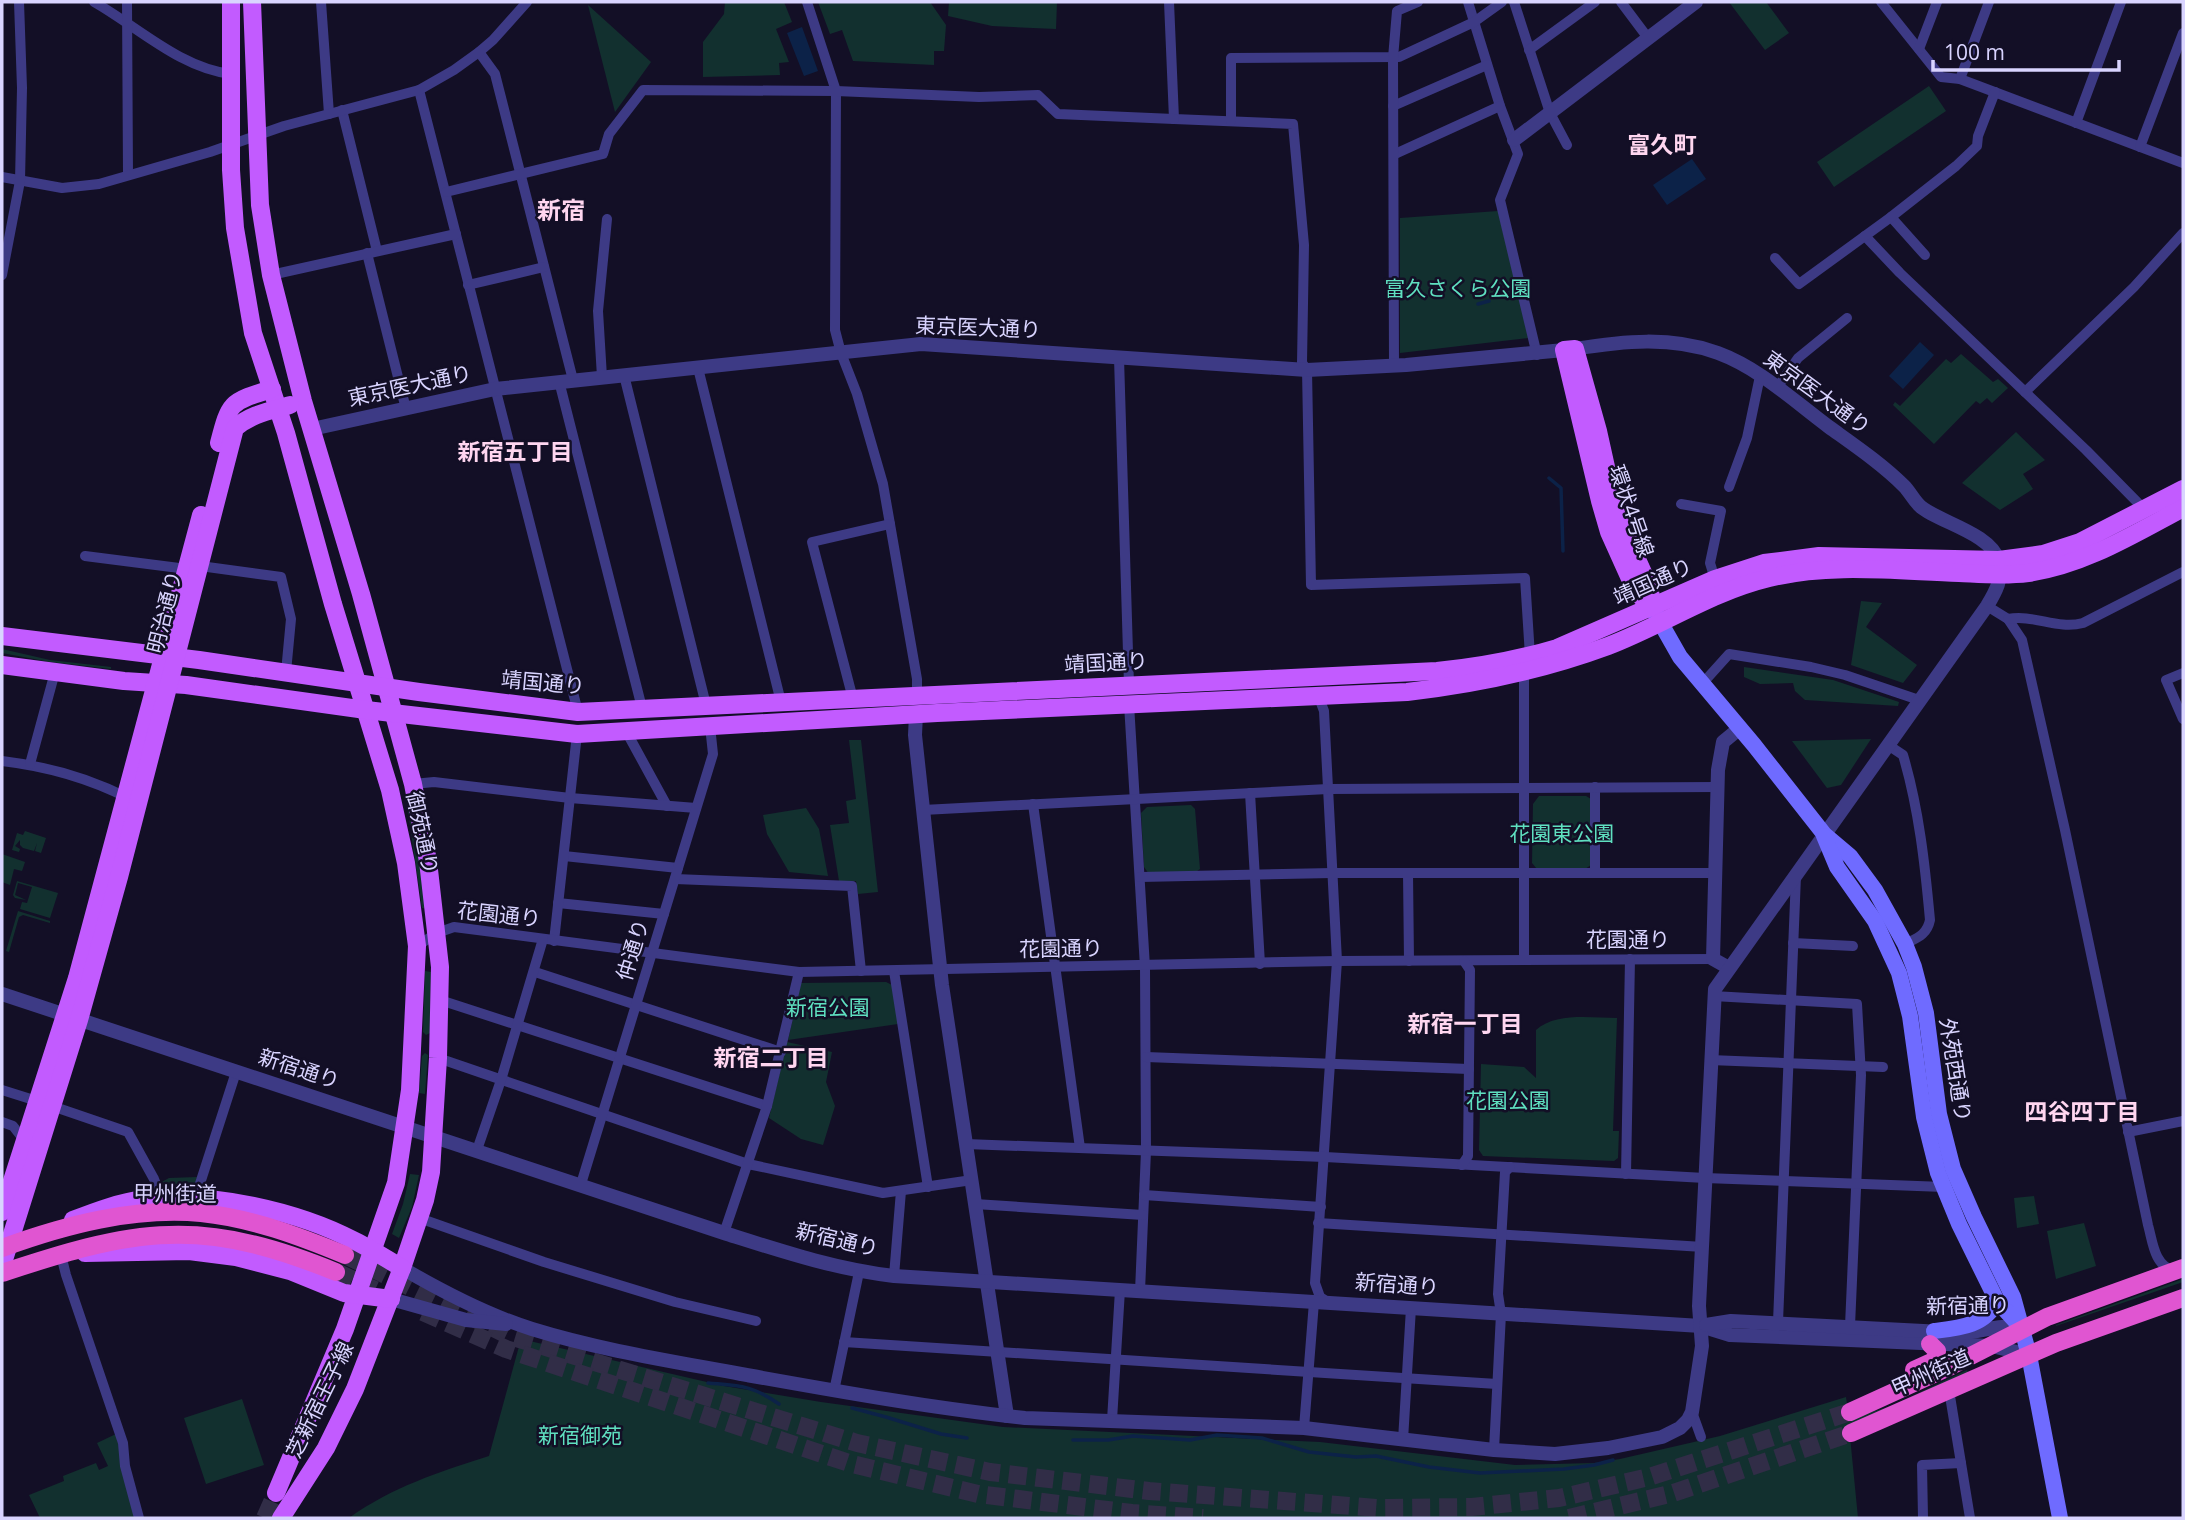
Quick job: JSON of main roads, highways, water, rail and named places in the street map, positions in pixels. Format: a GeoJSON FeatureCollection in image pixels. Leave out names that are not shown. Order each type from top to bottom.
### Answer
{"type":"FeatureCollection","features":[{"type":"Feature","properties":{"kind":"highway","name":"甲州街道"},"geometry":{"type":"LineString","coordinates":[[5,1247],[47,1232],[116,1216],[164,1212],[202,1213],[264,1225],[345,1255]]}},
{"type":"Feature","properties":{"kind":"highway","name":"甲州街道"},"geometry":{"type":"LineString","coordinates":[[2,1273],[61,1255],[138,1238],[189,1235],[236,1240],[266,1247],[336,1272]]}},
{"type":"Feature","properties":{"kind":"highway","name":"新宿通り"},"geometry":{"type":"LineString","coordinates":[[2022,1329],[2047,1317],[2179,1269]]}},
{"type":"Feature","properties":{"kind":"highway","name":"甲州街道"},"geometry":{"type":"LineString","coordinates":[[1851,1433],[2029,1355],[2183,1298]]}},
{"type":"Feature","properties":{"kind":"highway","name":"甲州街道"},"geometry":{"type":"LineString","coordinates":[[1932,1337],[1937,1351],[1936,1360],[1898,1378],[1850,1412],[1992,1346],[2022,1329]]}},
{"type":"Feature","properties":{"kind":"main road"},"geometry":{"type":"LineString","coordinates":[[231,2],[231,145],[235,228],[253,333],[272,389]]}},
{"type":"Feature","properties":{"kind":"main road"},"geometry":{"type":"LineString","coordinates":[[252,2],[260,205],[271,275],[303,401]]}},
{"type":"Feature","properties":{"kind":"main road","name":"環状4号線"},"geometry":{"type":"LineString","coordinates":[[1570,349],[1600,501],[1609,532],[1636,592],[1656,615]]}},
{"type":"Feature","properties":{"kind":"main road","name":"御苑通り"},"geometry":{"type":"LineString","coordinates":[[272,389],[387,780],[414,912],[417,946],[413,1048],[405,1128],[396,1183],[357,1294]]}},
{"type":"Feature","properties":{"kind":"main road","name":"明治通り"},"geometry":{"type":"LineString","coordinates":[[2,1266],[45,1104],[73,1018],[163,684],[193,567],[226,415],[239,400],[272,389]]}},
{"type":"Feature","properties":{"kind":"main road","name":"御苑通り"},"geometry":{"type":"LineString","coordinates":[[303,401],[413,784],[428,862],[437,933],[440,1000],[430,1172],[419,1218],[391,1299]]}},
{"type":"Feature","properties":{"kind":"main road","name":"明治通り"},"geometry":{"type":"LineString","coordinates":[[193,567],[235,428],[246,419],[303,401]]}},
{"type":"Feature","properties":{"kind":"main road","name":"靖国通り"},"geometry":{"type":"LineString","coordinates":[[2,665],[577,734],[916,714],[1421,690],[1462,686],[1584,637],[1793,573],[1999,567],[2060,549],[2145,510],[2183,489]]}},
{"type":"Feature","properties":{"kind":"main road"},"geometry":{"type":"LineString","coordinates":[[307,512],[334,503]]}},
{"type":"Feature","properties":{"kind":"main road","name":"靖国通り"},"geometry":{"type":"LineString","coordinates":[[1656,615],[1716,579],[1764,563],[1819,556],[1999,567],[2025,573],[2067,565],[2183,508]]}},
{"type":"Feature","properties":{"kind":"main road","name":"外苑西通り"},"geometry":{"type":"LineString","coordinates":[[1656,615],[1672,646],[1702,684],[1824,834],[1850,856],[1875,890],[1905,944],[1926,1013],[1939,1114],[1953,1169],[2007,1284],[2022,1329],[2060,1518]]}},
{"type":"Feature","properties":{"kind":"main road","name":"靖国通り"},"geometry":{"type":"LineString","coordinates":[[2,636],[578,712],[1437,671],[1526,662]]}},
{"type":"Feature","properties":{"kind":"main road"},"geometry":{"type":"LineString","coordinates":[[1311,676],[1318,695]]}},
{"type":"Feature","properties":{"kind":"main road"},"geometry":{"type":"LineString","coordinates":[[916,695],[916,714]]}},
{"type":"Feature","properties":{"kind":"main road"},"geometry":{"type":"LineString","coordinates":[[706,705],[710,726]]}},
{"type":"Feature","properties":{"kind":"main road","name":"外苑西通り"},"geometry":{"type":"LineString","coordinates":[[1824,834],[1837,867],[1875,921],[1899,973],[1910,1016],[1924,1117],[1944,1187],[1997,1301],[2022,1329]]}},
{"type":"Feature","properties":{"kind":"main road","name":"明治通り"},"geometry":{"type":"LineString","coordinates":[[2,1213],[24,1140],[45,1104]]}},
{"type":"Feature","properties":{"kind":"main road"},"geometry":{"type":"LineString","coordinates":[[47,1232],[107,1208],[143,1199],[195,1199],[240,1204],[292,1217],[346,1237],[402,1268]]}},
{"type":"Feature","properties":{"kind":"main road"},"geometry":{"type":"LineString","coordinates":[[61,1255],[107,1251],[211,1253],[262,1262],[337,1291],[391,1299]]}},
{"type":"Feature","properties":{"kind":"main road","name":"芝新宿王子線"},"geometry":{"type":"LineString","coordinates":[[276,1493],[357,1294]]}},
{"type":"Feature","properties":{"kind":"main road","name":"芝新宿王子線"},"geometry":{"type":"LineString","coordinates":[[281,1518],[326,1448],[355,1389],[391,1299]]}},
{"type":"Feature","properties":{"kind":"main road"},"geometry":{"type":"LineString","coordinates":[[1932,1337],[1971,1325],[1993,1308],[1997,1301]]}},
{"type":"Feature","properties":{"kind":"water"},"geometry":{"type":"Polygon","coordinates":[[[802,27],[818,71],[804,76],[787,33],[802,27]]]}},
{"type":"Feature","properties":{"kind":"water"},"geometry":{"type":"Polygon","coordinates":[[[1692,159],[1706,179],[1667,205],[1653,185],[1692,159]]]}},
{"type":"Feature","properties":{"kind":"water"},"geometry":{"type":"Polygon","coordinates":[[[1920,342],[1934,355],[1903,389],[1889,376],[1920,342]]]}},
{"type":"Feature","properties":{"kind":"waterway"},"geometry":{"type":"LineString","coordinates":[[1478,304],[1489,301]]}},
{"type":"Feature","properties":{"kind":"waterway"},"geometry":{"type":"LineString","coordinates":[[1549,478],[1561,488],[1563,551]]}},
{"type":"Feature","properties":{"kind":"waterway"},"geometry":{"type":"LineString","coordinates":[[708,1383],[745,1388],[761,1393],[779,1404]]}},
{"type":"Feature","properties":{"kind":"waterway"},"geometry":{"type":"LineString","coordinates":[[852,1408],[941,1434],[967,1438]]}},
{"type":"Feature","properties":{"kind":"waterway"},"geometry":{"type":"LineString","coordinates":[[1073,1440],[1108,1440],[1133,1436],[1190,1440],[1217,1435],[1262,1438],[1309,1452],[1356,1457],[1376,1456],[1429,1467],[1480,1473],[1564,1469],[1613,1460]]}},
{"type":"Feature","properties":{"kind":"tunnel"},"geometry":{"type":"LineString","coordinates":[[345,1255],[510,1336],[857,1443],[990,1472],[1149,1491],[1378,1508],[1472,1507],[1559,1498],[1649,1477],[1850,1412]]}},
{"type":"Feature","properties":{"kind":"tunnel"},"geometry":{"type":"LineString","coordinates":[[336,1272],[375,1290]]}},
{"type":"Feature","properties":{"kind":"tunnel"},"geometry":{"type":"LineString","coordinates":[[423,1312],[506,1349],[852,1464],[978,1494],[1132,1513],[1203,1518]]}},
{"type":"Feature","properties":{"kind":"tunnel"},"geometry":{"type":"LineString","coordinates":[[1569,1518],[1670,1494],[1851,1433]]}},
{"type":"Feature","properties":{"kind":"tunnel"},"geometry":{"type":"LineString","coordinates":[[265,1518],[276,1493]]}},
{"type":"Feature","properties":{"kind":"district","name":"富久町"},"geometry":{"type":"Point","coordinates":[1662,145]}},
{"type":"Feature","properties":{"kind":"district","name":"新宿"},"geometry":{"type":"Point","coordinates":[561,211]}},
{"type":"Feature","properties":{"kind":"district","name":"新宿五丁目"},"geometry":{"type":"Point","coordinates":[515,452]}},
{"type":"Feature","properties":{"kind":"district","name":"新宿一丁目"},"geometry":{"type":"Point","coordinates":[1465,1024]}},
{"type":"Feature","properties":{"kind":"district","name":"新宿二丁目"},"geometry":{"type":"Point","coordinates":[771,1058]}},
{"type":"Feature","properties":{"kind":"district","name":"四谷四丁目"},"geometry":{"type":"Point","coordinates":[2082,1112]}},
{"type":"Feature","properties":{"kind":"park label","name":"富久さくら公園"},"geometry":{"type":"Point","coordinates":[1458,289]}},
{"type":"Feature","properties":{"kind":"park label","name":"花園東公園"},"geometry":{"type":"Point","coordinates":[1562,834]}},
{"type":"Feature","properties":{"kind":"park label","name":"新宿公園"},"geometry":{"type":"Point","coordinates":[828,1008]}},
{"type":"Feature","properties":{"kind":"park label","name":"花園公園"},"geometry":{"type":"Point","coordinates":[1508,1101]}},
{"type":"Feature","properties":{"kind":"park label","name":"新宿御苑"},"geometry":{"type":"Point","coordinates":[580,1436]}}]}
